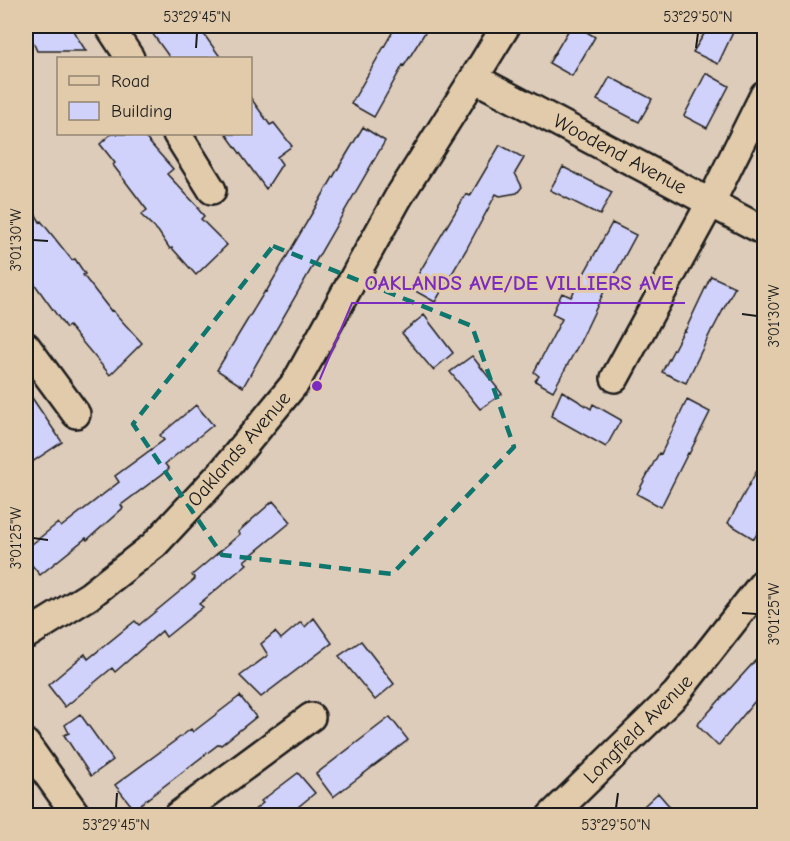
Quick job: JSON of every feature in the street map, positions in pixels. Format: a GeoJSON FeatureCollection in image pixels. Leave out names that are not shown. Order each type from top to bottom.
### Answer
{"type":"FeatureCollection","features":[{"type":"Feature","properties":{"kind":"street"},"geometry":{"type":"LineString","coordinates":[[109,26],[129,57]]}},
{"type":"Feature","properties":{"kind":"street","name":"Oaklands Avenue"},"geometry":{"type":"LineString","coordinates":[[26,635],[88,596],[154,545],[224,470],[296,382],[398,198],[506,26]]}},
{"type":"Feature","properties":{"kind":"street","name":"Woodend Avenue"},"geometry":{"type":"LineString","coordinates":[[474,78],[765,231]]}},
{"type":"Feature","properties":{"kind":"street"},"geometry":{"type":"LineString","coordinates":[[615,378],[711,202],[765,95]]}},
{"type":"Feature","properties":{"kind":"street"},"geometry":{"type":"LineString","coordinates":[[178,135],[212,190]]}},
{"type":"Feature","properties":{"kind":"street"},"geometry":{"type":"LineString","coordinates":[[26,346],[76,414]]}},
{"type":"Feature","properties":{"kind":"street","name":"Longfield Avenue"},"geometry":{"type":"LineString","coordinates":[[551,816],[676,694],[765,582]]}},
{"type":"Feature","properties":{"kind":"street"},"geometry":{"type":"LineString","coordinates":[[177,816],[311,717]]}},
{"type":"Feature","properties":{"kind":"street"},"geometry":{"type":"LineString","coordinates":[[26,744],[77,816]]}},
{"type":"Feature","properties":{"kind":"highlighted area"},"geometry":{"type":"Polygon","coordinates":[[[273,246],[472,326],[514,447],[392,574],[222,555],[133,424],[273,246]]]}},
{"type":"Feature","properties":{"kind":"building"},"geometry":{"type":"Polygon","coordinates":[[[26,26],[70,26],[86,51],[37,51],[26,26]]]}},
{"type":"Feature","properties":{"kind":"building"},"geometry":{"type":"Polygon","coordinates":[[[147,26],[198,26],[220,57],[169,57],[147,26]]]}},
{"type":"Feature","properties":{"kind":"building"},"geometry":{"type":"Polygon","coordinates":[[[396,26],[429,26],[403,65],[374,117],[351,104],[396,26]]]}},
{"type":"Feature","properties":{"kind":"building"},"geometry":{"type":"Polygon","coordinates":[[[571,26],[577,26],[595,37],[572,76],[549,63],[571,26]]]}},
{"type":"Feature","properties":{"kind":"building"},"geometry":{"type":"Polygon","coordinates":[[[709,26],[736,26],[718,64],[693,52],[709,26]]]}},
{"type":"Feature","properties":{"kind":"building"},"geometry":{"type":"Polygon","coordinates":[[[706,73],[729,86],[707,128],[684,116],[706,73]]]}},
{"type":"Feature","properties":{"kind":"building"},"geometry":{"type":"Polygon","coordinates":[[[610,77],[652,99],[639,122],[597,100],[610,77]]]}},
{"type":"Feature","properties":{"kind":"building"},"geometry":{"type":"Polygon","coordinates":[[[252,100],[270,125],[274,123],[292,146],[277,157],[282,164],[266,189],[227,135],[252,135],[252,100]]]}},
{"type":"Feature","properties":{"kind":"building"},"geometry":{"type":"Polygon","coordinates":[[[363,127],[385,141],[243,387],[217,370],[266,292],[363,127]]]}},
{"type":"Feature","properties":{"kind":"building"},"geometry":{"type":"Polygon","coordinates":[[[110,135],[143,135],[173,169],[167,174],[199,208],[204,216],[201,219],[227,245],[196,275],[141,215],[147,210],[100,144],[110,135]]]}},
{"type":"Feature","properties":{"kind":"building"},"geometry":{"type":"Polygon","coordinates":[[[500,145],[524,158],[515,173],[522,187],[517,193],[500,196],[496,194],[435,302],[410,288],[466,194],[470,196],[500,145]]]}},
{"type":"Feature","properties":{"kind":"building"},"geometry":{"type":"Polygon","coordinates":[[[563,167],[612,192],[600,215],[550,190],[563,167]]]}},
{"type":"Feature","properties":{"kind":"building"},"geometry":{"type":"Polygon","coordinates":[[[26,198],[40,222],[72,260],[75,259],[85,274],[83,275],[111,311],[142,343],[110,375],[69,326],[66,328],[26,272],[26,198]]]}},
{"type":"Feature","properties":{"kind":"building"},"geometry":{"type":"Polygon","coordinates":[[[612,223],[636,235],[613,278],[611,277],[580,342],[553,391],[535,381],[539,376],[534,372],[562,319],[552,314],[562,293],[571,297],[612,223]]]}},
{"type":"Feature","properties":{"kind":"building"},"geometry":{"type":"Polygon","coordinates":[[[711,276],[735,287],[686,383],[662,372],[685,331],[711,276]]]}},
{"type":"Feature","properties":{"kind":"building"},"geometry":{"type":"Polygon","coordinates":[[[424,315],[453,353],[433,370],[402,333],[424,315]]]}},
{"type":"Feature","properties":{"kind":"building"},"geometry":{"type":"Polygon","coordinates":[[[472,356],[502,394],[480,409],[450,372],[472,356]]]}},
{"type":"Feature","properties":{"kind":"building"},"geometry":{"type":"Polygon","coordinates":[[[26,389],[62,442],[26,466],[26,389]]]}},
{"type":"Feature","properties":{"kind":"building"},"geometry":{"type":"Polygon","coordinates":[[[562,391],[591,409],[593,404],[621,420],[606,447],[551,416],[562,391]]]}},
{"type":"Feature","properties":{"kind":"building"},"geometry":{"type":"Polygon","coordinates":[[[687,400],[710,412],[661,507],[637,494],[659,453],[661,454],[687,400]]]}},
{"type":"Feature","properties":{"kind":"building"},"geometry":{"type":"Polygon","coordinates":[[[196,405],[213,425],[165,464],[169,469],[121,505],[123,508],[87,540],[86,538],[40,575],[26,558],[26,549],[58,523],[61,527],[119,482],[115,476],[164,440],[160,435],[196,405]]]}},
{"type":"Feature","properties":{"kind":"building"},"geometry":{"type":"Polygon","coordinates":[[[765,456],[765,519],[754,539],[728,523],[765,456]]]}},
{"type":"Feature","properties":{"kind":"building"},"geometry":{"type":"Polygon","coordinates":[[[273,501],[291,522],[244,561],[247,564],[199,604],[203,607],[166,637],[162,631],[115,672],[112,668],[65,707],[48,685],[85,654],[88,659],[135,621],[139,625],[195,579],[192,575],[240,534],[238,532],[273,501]]]}},
{"type":"Feature","properties":{"kind":"building"},"geometry":{"type":"Polygon","coordinates":[[[314,618],[332,643],[261,697],[240,676],[268,655],[261,644],[275,632],[281,639],[301,622],[305,627],[314,618]]]}},
{"type":"Feature","properties":{"kind":"building"},"geometry":{"type":"Polygon","coordinates":[[[361,641],[394,684],[375,700],[339,656],[361,641]]]}},
{"type":"Feature","properties":{"kind":"building"},"geometry":{"type":"Polygon","coordinates":[[[765,650],[765,689],[718,746],[697,725],[765,650]]]}},
{"type":"Feature","properties":{"kind":"building"},"geometry":{"type":"Polygon","coordinates":[[[240,696],[256,717],[134,809],[115,785],[191,729],[193,732],[240,696]]]}},
{"type":"Feature","properties":{"kind":"building"},"geometry":{"type":"Polygon","coordinates":[[[80,714],[113,760],[91,776],[64,735],[69,733],[65,725],[80,714]]]}},
{"type":"Feature","properties":{"kind":"building"},"geometry":{"type":"Polygon","coordinates":[[[390,717],[408,740],[333,797],[316,774],[390,717]]]}},
{"type":"Feature","properties":{"kind":"building"},"geometry":{"type":"Polygon","coordinates":[[[298,773],[315,793],[287,816],[247,816],[263,803],[261,801],[298,773]]]}},
{"type":"Feature","properties":{"kind":"building"},"geometry":{"type":"Polygon","coordinates":[[[658,793],[678,816],[633,816],[658,793]]]}},
{"type":"Feature","properties":{"kind":"place","name":"OAKLANDS AVE/DE VILLIERS AVE"},"geometry":{"type":"Point","coordinates":[317,386]}}]}
